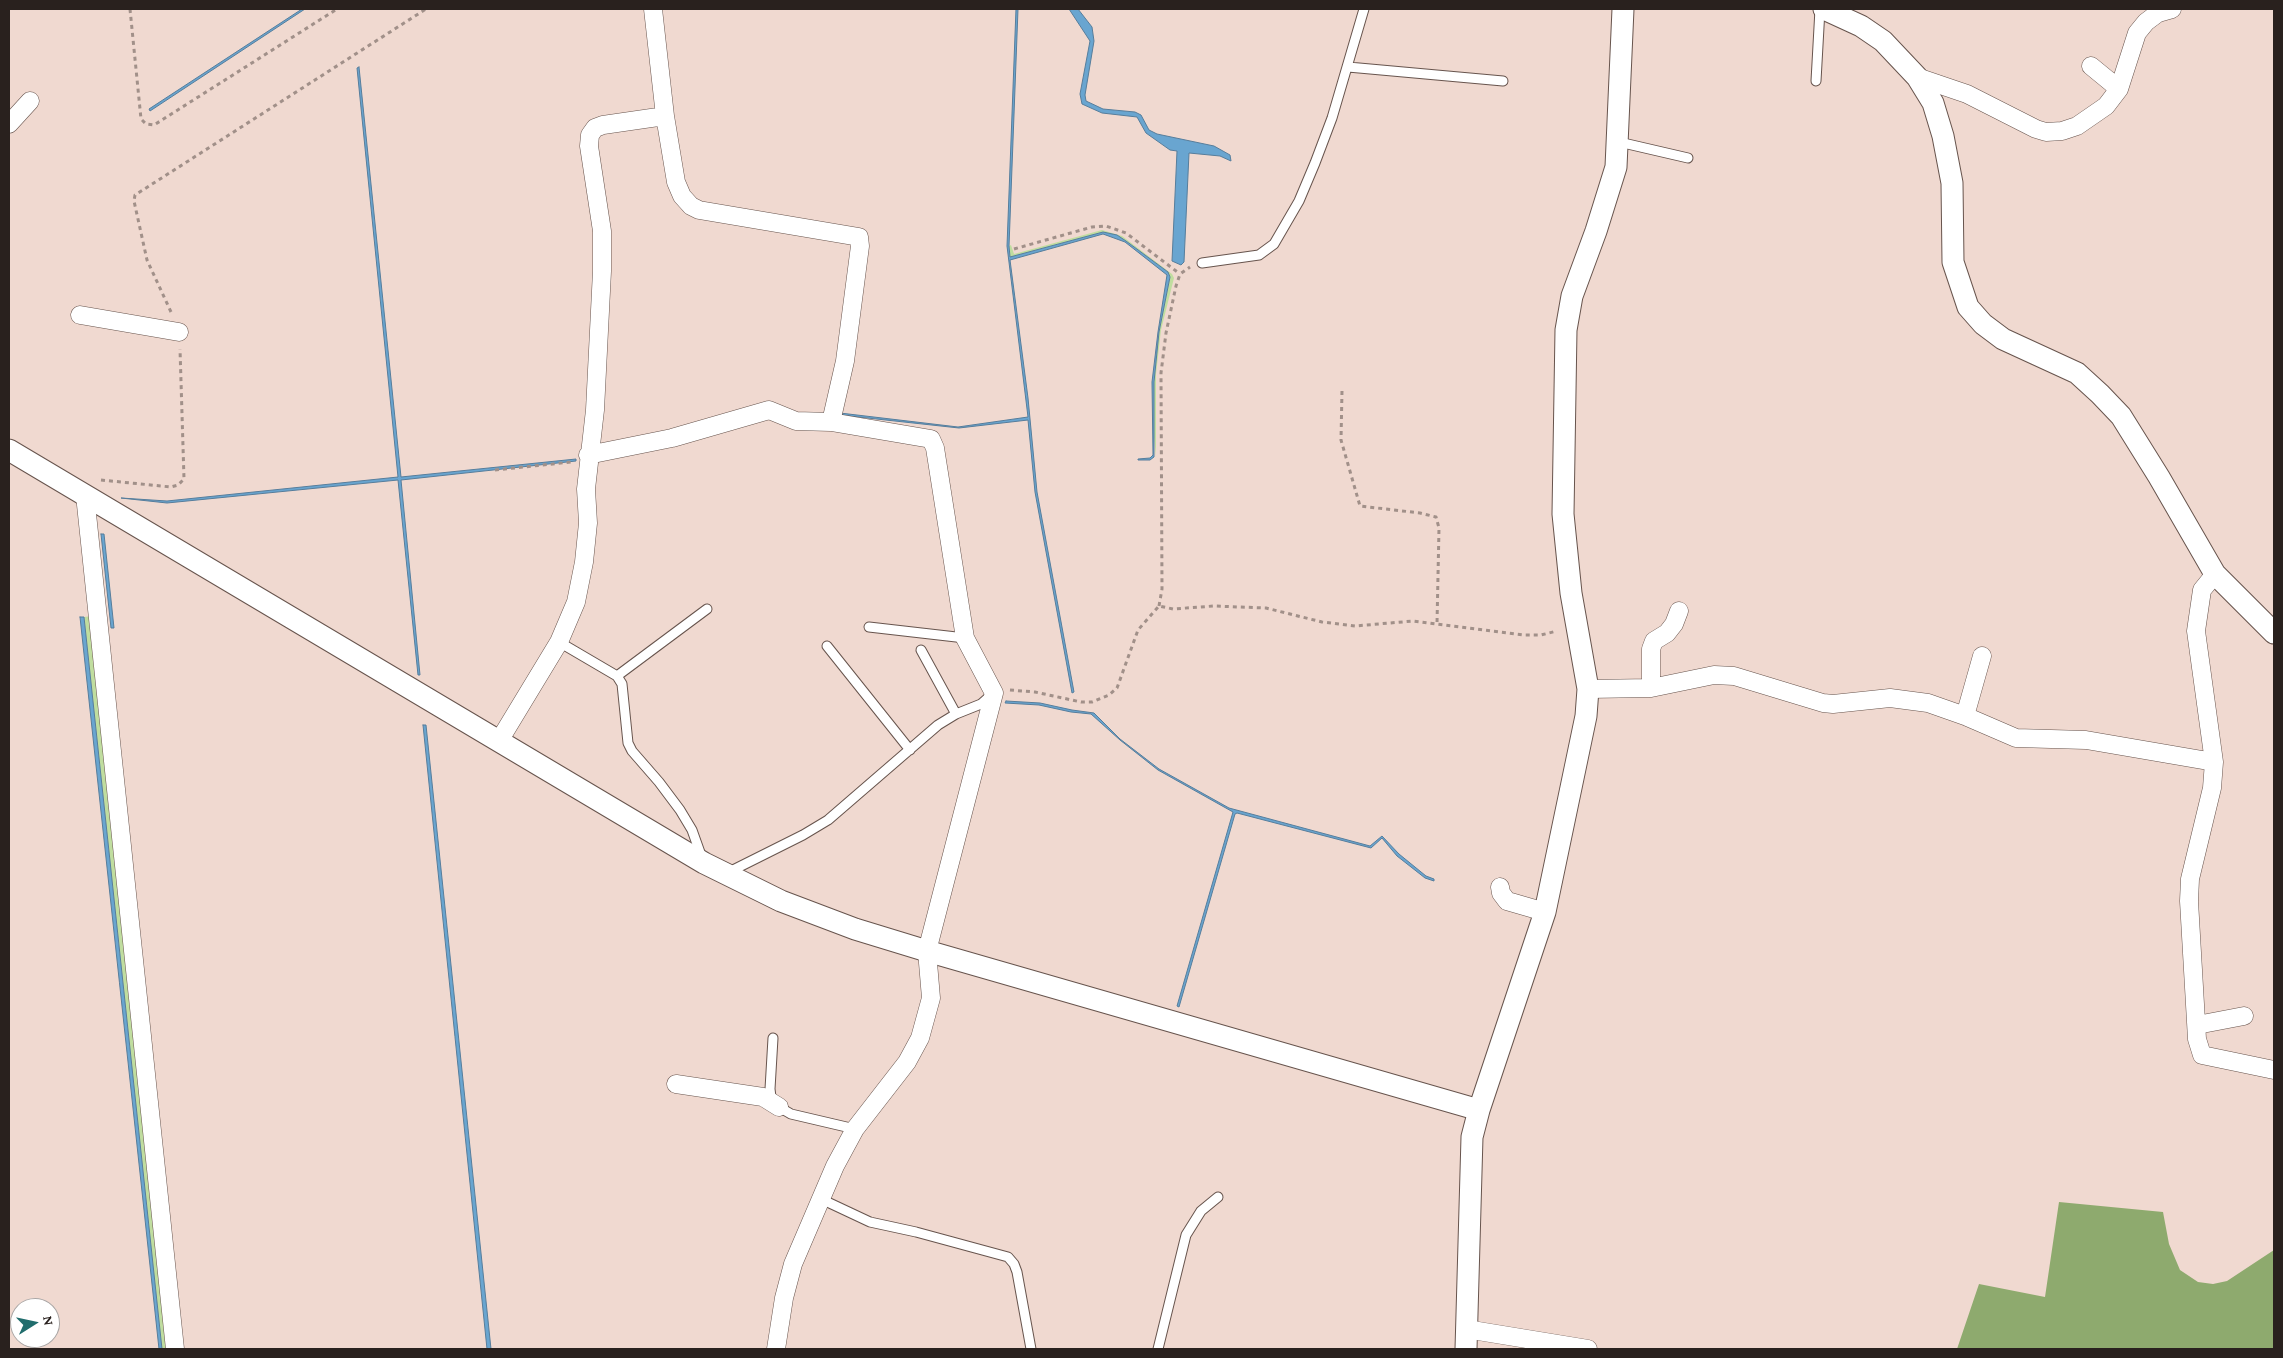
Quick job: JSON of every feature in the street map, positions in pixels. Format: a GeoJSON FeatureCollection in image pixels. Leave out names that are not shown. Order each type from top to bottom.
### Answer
{"type":"FeatureCollection","features":[{"type":"Feature","properties":{"kind":"street"},"geometry":{"type":"LineString","coordinates":[[653,9],[665,116],[676,182],[682,196],[690,206],[699,210],[859,237],[860,246],[845,361],[832,422]]}},
{"type":"Feature","properties":{"kind":"street"},"geometry":{"type":"LineString","coordinates":[[1588,1349],[1466,1339],[1470,1158],[1472,1137],[1479,1110],[1544,912],[1582,742],[1588,690],[1578,624],[1569,585],[1562,514],[1566,330],[1572,296],[1596,231],[1616,167],[1619,142],[1623,9]]}},
{"type":"Feature","properties":{"kind":"street"},"geometry":{"type":"LineString","coordinates":[[1822,9],[1861,26],[1883,41],[1917,77],[1933,103],[1943,136],[1952,183],[1953,262],[1959,286],[1968,307],[1983,324],[2003,339],[2077,373],[2121,416],[2215,574],[2274,633]]}},
{"type":"Feature","properties":{"kind":"street"},"geometry":{"type":"LineString","coordinates":[[1917,77],[1967,94],[2036,129],[2046,132],[2070,128],[2091,118],[2106,106],[2119,89],[2137,33],[2146,22],[2158,14],[2172,9]]}},
{"type":"Feature","properties":{"kind":"street"},"geometry":{"type":"LineString","coordinates":[[2091,66],[2119,89]]}},
{"type":"Feature","properties":{"kind":"street"},"geometry":{"type":"LineString","coordinates":[[9,124],[30,101]]}},
{"type":"Feature","properties":{"kind":"street"},"geometry":{"type":"LineString","coordinates":[[499,741],[559,642],[576,602],[584,562],[588,523],[582,457],[595,410],[602,271],[602,231],[589,146],[590,135],[595,128],[603,125],[665,116]]}},
{"type":"Feature","properties":{"kind":"street"},"geometry":{"type":"LineString","coordinates":[[80,315],[178,332]]}},
{"type":"Feature","properties":{"kind":"street"},"geometry":{"type":"LineString","coordinates":[[582,457],[672,438],[763,410],[769,410],[796,420],[832,422],[932,439],[965,638],[994,693],[927,950],[931,998],[920,1038],[907,1062],[855,1129],[821,1199],[793,1264],[784,1298],[776,1349]]}},
{"type":"Feature","properties":{"kind":"street"},"geometry":{"type":"LineString","coordinates":[[9,450],[92,487],[499,741],[704,863],[781,902],[855,929],[1479,1110]]}},
{"type":"Feature","properties":{"kind":"street"},"geometry":{"type":"LineString","coordinates":[[92,487],[175,1349]]}},
{"type":"Feature","properties":{"kind":"street"},"geometry":{"type":"LineString","coordinates":[[2215,574],[2202,590],[2196,632],[2214,762],[2212,788],[2190,879],[2189,901],[2197,1039],[2202,1055],[2274,1070]]}},
{"type":"Feature","properties":{"kind":"street"},"geometry":{"type":"LineString","coordinates":[[1651,688],[1651,649],[1654,642],[1667,633],[1674,624],[1679,611]]}},
{"type":"Feature","properties":{"kind":"street"},"geometry":{"type":"LineString","coordinates":[[1965,716],[1982,656]]}},
{"type":"Feature","properties":{"kind":"street"},"geometry":{"type":"LineString","coordinates":[[1588,690],[1651,688],[1714,675],[1734,676],[1824,703],[1833,704],[1890,698],[1928,703],[1965,716],[2016,738],[2086,740],[2214,762]]}},
{"type":"Feature","properties":{"kind":"street"},"geometry":{"type":"LineString","coordinates":[[1500,887],[1501,893],[1507,901],[1544,912]]}},
{"type":"Feature","properties":{"kind":"street"},"geometry":{"type":"LineString","coordinates":[[2197,1026],[2244,1016]]}},
{"type":"Feature","properties":{"kind":"street"},"geometry":{"type":"LineString","coordinates":[[676,1084],[763,1097],[779,1107]]}},
{"type":"Feature","properties":{"kind":"lane"},"geometry":{"type":"LineString","coordinates":[[1202,263],[1259,255],[1274,244],[1299,201],[1312,171],[1348,68],[1364,9]]}},
{"type":"Feature","properties":{"kind":"lane"},"geometry":{"type":"LineString","coordinates":[[1816,81],[1822,9]]}},
{"type":"Feature","properties":{"kind":"lane"},"geometry":{"type":"LineString","coordinates":[[1348,68],[1502,82]]}},
{"type":"Feature","properties":{"kind":"lane"},"geometry":{"type":"LineString","coordinates":[[1619,142],[1688,158]]}},
{"type":"Feature","properties":{"kind":"lane"},"geometry":{"type":"LineString","coordinates":[[617,676],[707,609]]}},
{"type":"Feature","properties":{"kind":"lane"},"geometry":{"type":"LineString","coordinates":[[869,627],[965,638]]}},
{"type":"Feature","properties":{"kind":"lane"},"geometry":{"type":"LineString","coordinates":[[559,642],[617,676],[622,684],[628,743],[632,751],[680,810],[692,830],[704,863]]}},
{"type":"Feature","properties":{"kind":"lane"},"geometry":{"type":"LineString","coordinates":[[827,646],[910,750]]}},
{"type":"Feature","properties":{"kind":"lane"},"geometry":{"type":"LineString","coordinates":[[921,650],[956,714]]}},
{"type":"Feature","properties":{"kind":"lane"},"geometry":{"type":"LineString","coordinates":[[725,874],[745,866],[828,820],[938,725],[956,714],[981,704],[994,693]]}},
{"type":"Feature","properties":{"kind":"lane"},"geometry":{"type":"LineString","coordinates":[[773,1038],[770,1089],[771,1097],[779,1107],[791,1114],[855,1129]]}},
{"type":"Feature","properties":{"kind":"lane"},"geometry":{"type":"LineString","coordinates":[[1158,1349],[1186,1235],[1201,1211],[1218,1197]]}},
{"type":"Feature","properties":{"kind":"lane"},"geometry":{"type":"LineString","coordinates":[[821,1199],[870,1222],[916,1232],[1008,1257],[1014,1264],[1017,1272],[1031,1349]]}},
{"type":"Feature","properties":{"kind":"path"},"geometry":{"type":"LineString","coordinates":[[130,9],[141,119],[146,124],[154,125],[337,9]]}},
{"type":"Feature","properties":{"kind":"path"},"geometry":{"type":"LineString","coordinates":[[92,487],[171,487],[178,485],[184,479],[178,332],[170,307],[147,260],[134,202],[135,195],[426,9]]}},
{"type":"Feature","properties":{"kind":"path"},"geometry":{"type":"LineString","coordinates":[[1014,249],[1092,227],[1106,226],[1126,233],[1180,274]]}},
{"type":"Feature","properties":{"kind":"path"},"geometry":{"type":"LineString","coordinates":[[994,693],[1023,690],[1081,702],[1092,702],[1109,695],[1117,688],[1138,630],[1159,606],[1162,589],[1160,393],[1166,333],[1180,274],[1186,269],[1202,263]]}},
{"type":"Feature","properties":{"kind":"path"},"geometry":{"type":"LineString","coordinates":[[1342,391],[1341,440],[1360,506],[1420,513],[1436,517],[1439,528],[1437,624]]}},
{"type":"Feature","properties":{"kind":"path"},"geometry":{"type":"LineString","coordinates":[[495,470],[576,462],[582,457]]}},
{"type":"Feature","properties":{"kind":"path"},"geometry":{"type":"LineString","coordinates":[[1159,606],[1173,609],[1214,606],[1266,608],[1322,622],[1355,626],[1412,621],[1532,636],[1578,624]]}},
{"type":"Feature","properties":{"kind":"green space"},"geometry":{"type":"Polygon","coordinates":[[[1102,230],[1122,236],[1172,274],[1174,278],[1161,330],[1156,374],[1156,457],[1153,427],[1154,382],[1159,332],[1170,277],[1168,272],[1126,241],[1103,232],[1010,257],[1009,246],[1011,245],[1014,254],[1102,230]]]}},
{"type":"Feature","properties":{"kind":"green space"},"geometry":{"type":"Polygon","coordinates":[[[92,616],[169,1349],[162,1349],[84,617],[92,616]]]}},
{"type":"Feature","properties":{"kind":"green space"},"geometry":{"type":"Polygon","coordinates":[[[2059,1202],[2163,1212],[2169,1244],[2180,1270],[2198,1282],[2213,1284],[2227,1281],[2274,1250],[2274,1349],[1957,1349],[1979,1284],[2045,1297],[2059,1202]]]}},
{"type":"Feature","properties":{"kind":"water"},"geometry":{"type":"Polygon","coordinates":[[[302,9],[305,9],[150,111],[149,109],[302,9]]]}},
{"type":"Feature","properties":{"kind":"water"},"geometry":{"type":"Polygon","coordinates":[[[1016,9],[1018,9],[1010,257],[1103,232],[1117,235],[1126,241],[1168,272],[1170,277],[1159,332],[1154,382],[1154,457],[1150,460],[1138,460],[1150,458],[1153,455],[1152,382],[1158,332],[1167,275],[1125,242],[1103,234],[1010,260],[1028,398],[1037,492],[1074,692],[1072,693],[1035,492],[1028,420],[959,428],[840,415],[840,413],[958,427],[1028,417],[1007,246],[1016,9]]]}},
{"type":"Feature","properties":{"kind":"water"},"geometry":{"type":"Polygon","coordinates":[[[1069,9],[1078,9],[1092,27],[1094,41],[1085,95],[1086,101],[1103,109],[1135,112],[1141,115],[1149,130],[1157,134],[1214,146],[1230,155],[1231,161],[1220,156],[1189,153],[1184,262],[1181,265],[1172,261],[1177,151],[1170,150],[1146,133],[1137,117],[1102,113],[1082,104],[1080,94],[1090,41],[1069,9]]]}},
{"type":"Feature","properties":{"kind":"water"},"geometry":{"type":"Polygon","coordinates":[[[359,67],[401,477],[576,459],[576,461],[401,480],[420,675],[418,675],[398,480],[167,503],[121,498],[167,501],[398,477],[357,68],[359,67]]]}},
{"type":"Feature","properties":{"kind":"water"},"geometry":{"type":"Polygon","coordinates":[[[101,534],[104,534],[114,628],[111,628],[101,534]]]}},
{"type":"Feature","properties":{"kind":"water"},"geometry":{"type":"Polygon","coordinates":[[[80,617],[84,617],[162,1349],[159,1349],[80,617]]]}},
{"type":"Feature","properties":{"kind":"water"},"geometry":{"type":"Polygon","coordinates":[[[1006,701],[1040,703],[1094,713],[1120,739],[1159,769],[1229,808],[1370,846],[1382,836],[1399,854],[1426,876],[1434,879],[1434,881],[1425,878],[1397,856],[1382,838],[1371,848],[1237,813],[1235,814],[1179,1007],[1177,1006],[1233,812],[1158,770],[1120,740],[1091,714],[1039,705],[1005,703],[1006,701]]]}},
{"type":"Feature","properties":{"kind":"water"},"geometry":{"type":"Polygon","coordinates":[[[423,725],[426,725],[491,1349],[487,1349],[423,725]]]}}]}
